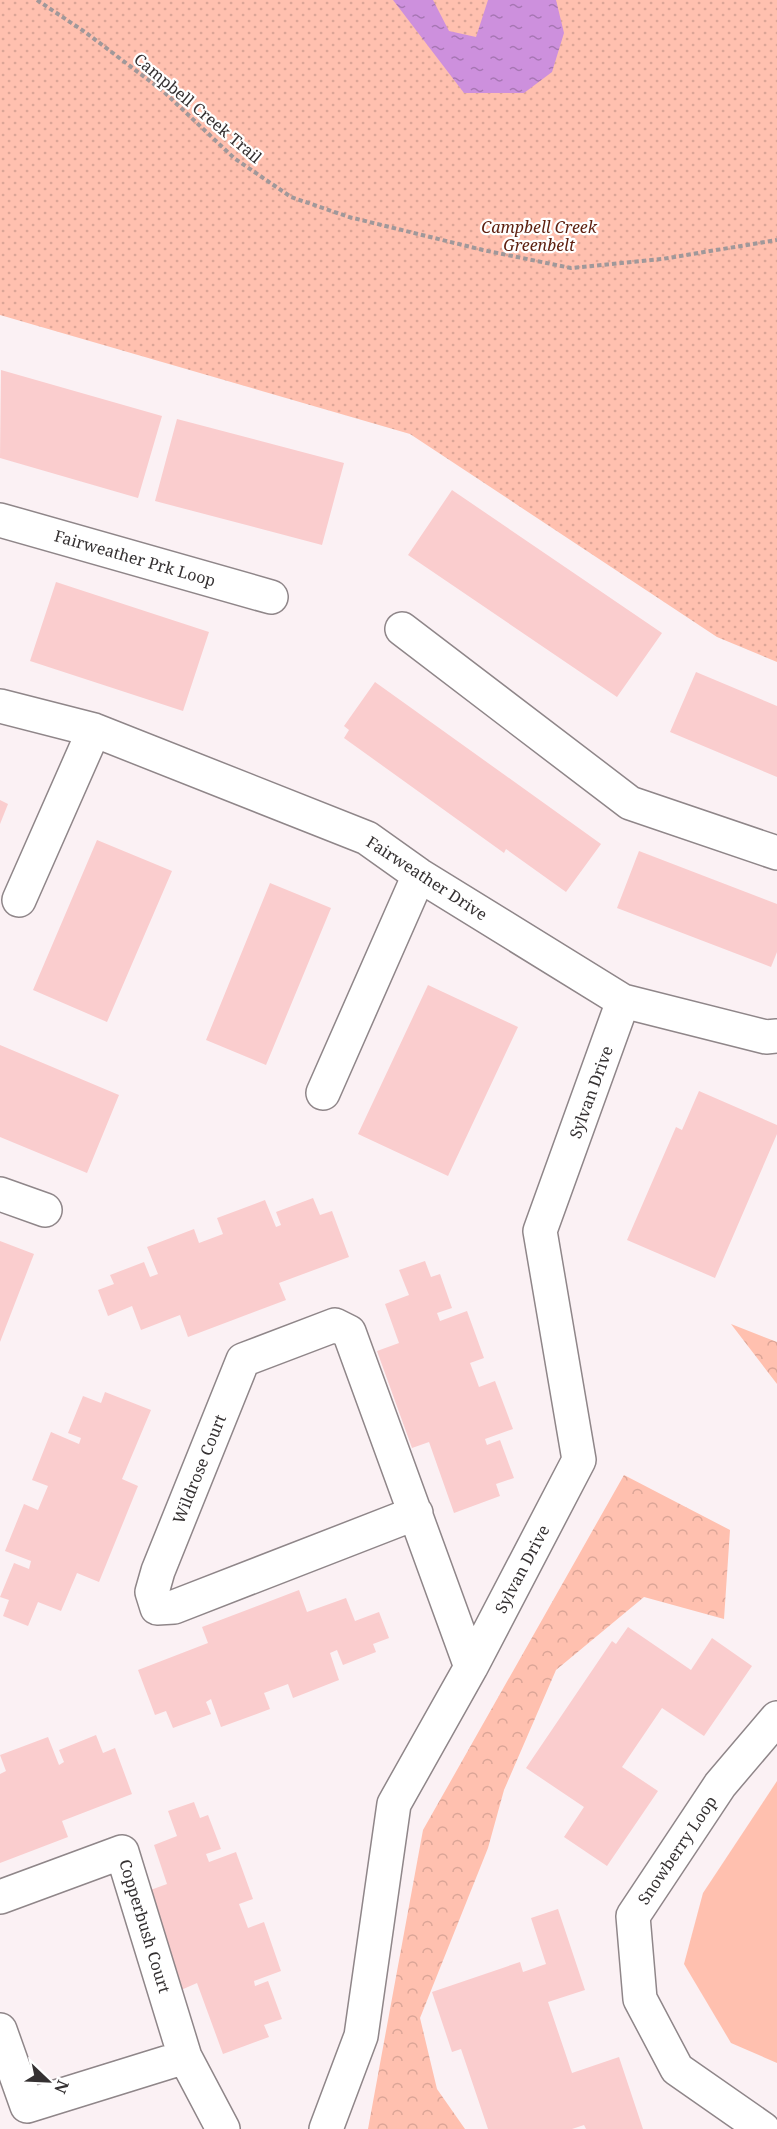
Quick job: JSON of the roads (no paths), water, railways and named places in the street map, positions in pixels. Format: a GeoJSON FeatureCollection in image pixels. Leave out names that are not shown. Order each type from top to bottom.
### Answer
{"type":"FeatureCollection","features":[{"type":"Feature","properties":{"kind":"street","name":"Fairweather Prk Loop"},"geometry":{"type":"LineString","coordinates":[[0,520],[271,597]]}},
{"type":"Feature","properties":{"kind":"street"},"geometry":{"type":"LineString","coordinates":[[402,629],[630,803],[777,853]]}},
{"type":"Feature","properties":{"kind":"street","name":"Fairweather Drive"},"geometry":{"type":"LineString","coordinates":[[0,706],[94,730],[367,838],[419,875],[623,1000],[766,1037],[777,1036]]}},
{"type":"Feature","properties":{"kind":"street"},"geometry":{"type":"LineString","coordinates":[[19,900],[94,730]]}},
{"type":"Feature","properties":{"kind":"street"},"geometry":{"type":"LineString","coordinates":[[323,1094],[419,875]]}},
{"type":"Feature","properties":{"kind":"street","name":"Sylvan Drive"},"geometry":{"type":"LineString","coordinates":[[326,2129],[360,2036],[394,1804],[471,1667],[579,1460],[540,1232],[623,1000]]}},
{"type":"Feature","properties":{"kind":"street"},"geometry":{"type":"LineString","coordinates":[[0,1194],[45,1210]]}},
{"type":"Feature","properties":{"kind":"street","name":"Wildrose Court"},"geometry":{"type":"LineString","coordinates":[[416,1513],[174,1607],[157,1608],[152,1592],[158,1571],[243,1360],[335,1325],[349,1332],[416,1513],[471,1667]]}},
{"type":"Feature","properties":{"kind":"street","name":"Snowberry Loop"},"geometry":{"type":"LineString","coordinates":[[763,2129],[677,2068],[640,1999],[633,1916],[720,1785],[777,1718]]}},
{"type":"Feature","properties":{"kind":"street","name":"Copperbush Court"},"geometry":{"type":"LineString","coordinates":[[0,1897],[122,1852],[185,2057],[223,2129]]}},
{"type":"Feature","properties":{"kind":"street"},"geometry":{"type":"LineString","coordinates":[[0,2030],[27,2106],[185,2057]]}},
{"type":"Feature","properties":{"kind":"water"},"geometry":{"type":"Polygon","coordinates":[[[393,0],[433,0],[449,31],[476,37],[488,0],[556,0],[564,33],[552,72],[524,93],[464,93],[393,0]]]}},
{"type":"Feature","properties":{"kind":"park label","name":"Campbell Creek Greenbelt"},"geometry":{"type":"Point","coordinates":[539,236]}}]}
